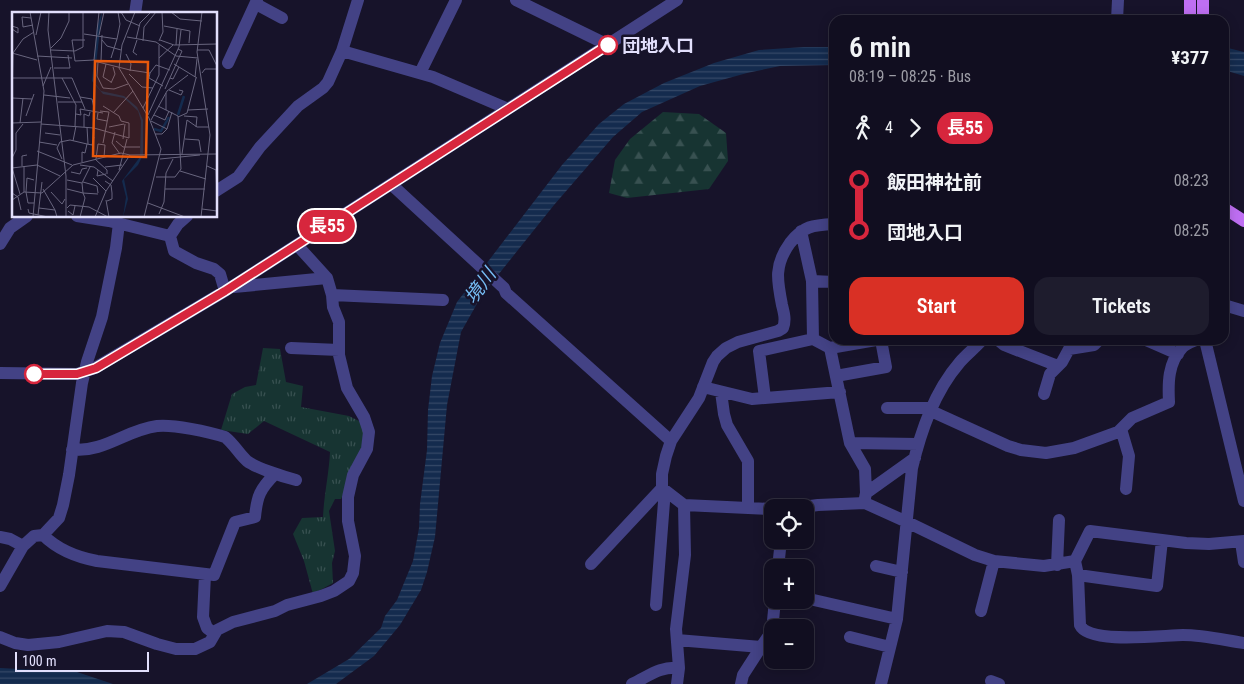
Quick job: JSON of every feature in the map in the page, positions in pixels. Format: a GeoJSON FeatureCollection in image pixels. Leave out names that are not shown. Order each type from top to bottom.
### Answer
{"type":"FeatureCollection","features":[{"type":"Feature","properties":{"kind":"main road"},"geometry":{"type":"LineString","coordinates":[[1190,0],[1190,15]]}},
{"type":"Feature","properties":{"kind":"main road"},"geometry":{"type":"LineString","coordinates":[[1203,0],[1203,15]]}},
{"type":"Feature","properties":{"kind":"main road"},"geometry":{"type":"LineString","coordinates":[[1229,211],[1244,221]]}},
{"type":"Feature","properties":{"kind":"street"},"geometry":{"type":"LineString","coordinates":[[218,190],[238,177],[260,147],[293,111],[323,88],[333,72],[342,51],[358,0]]}},
{"type":"Feature","properties":{"kind":"street"},"geometry":{"type":"LineString","coordinates":[[420,73],[456,0]]}},
{"type":"Feature","properties":{"kind":"street"},"geometry":{"type":"LineString","coordinates":[[516,0],[608,45]]}},
{"type":"Feature","properties":{"kind":"street"},"geometry":{"type":"LineString","coordinates":[[0,373],[84,373],[96,368],[228,289],[677,0]]}},
{"type":"Feature","properties":{"kind":"street"},"geometry":{"type":"LineString","coordinates":[[1117,15],[1118,0]]}},
{"type":"Feature","properties":{"kind":"street"},"geometry":{"type":"LineString","coordinates":[[228,63],[257,2],[282,18]]}},
{"type":"Feature","properties":{"kind":"street"},"geometry":{"type":"LineString","coordinates":[[342,51],[420,73],[508,110]]}},
{"type":"Feature","properties":{"kind":"street"},"geometry":{"type":"LineString","coordinates":[[392,185],[504,288],[506,293],[671,441]]}},
{"type":"Feature","properties":{"kind":"street"},"geometry":{"type":"LineString","coordinates":[[0,244],[10,228],[23,218]]}},
{"type":"Feature","properties":{"kind":"street"},"geometry":{"type":"LineString","coordinates":[[94,218],[112,220],[170,236]]}},
{"type":"Feature","properties":{"kind":"street"},"geometry":{"type":"LineString","coordinates":[[185,218],[173,230],[170,236],[174,251],[196,263],[214,268],[220,274],[228,289]]}},
{"type":"Feature","properties":{"kind":"street"},"geometry":{"type":"LineString","coordinates":[[0,586],[23,546],[34,536],[43,535],[59,518],[69,475],[84,373],[102,317],[116,248],[112,220]]}},
{"type":"Feature","properties":{"kind":"street"},"geometry":{"type":"LineString","coordinates":[[656,605],[664,502],[662,474],[671,441],[689,414],[713,362],[726,348],[738,342],[783,328],[784,317],[778,282],[778,264],[786,249],[801,231],[808,227],[829,224]]}},
{"type":"Feature","properties":{"kind":"street"},"geometry":{"type":"LineString","coordinates":[[801,231],[812,281],[813,339]]}},
{"type":"Feature","properties":{"kind":"street"},"geometry":{"type":"LineString","coordinates":[[0,637],[15,644],[28,645],[59,642],[107,631],[124,632],[157,644],[186,650],[194,649],[210,642],[214,633],[233,622],[328,594],[349,581],[353,573],[355,556],[348,521],[348,497],[353,474],[367,449],[369,432],[364,417],[347,388],[339,350],[339,322],[333,306],[327,278],[297,245]]}},
{"type":"Feature","properties":{"kind":"street"},"geometry":{"type":"LineString","coordinates":[[228,289],[327,278]]}},
{"type":"Feature","properties":{"kind":"street"},"geometry":{"type":"LineString","coordinates":[[812,281],[829,282]]}},
{"type":"Feature","properties":{"kind":"street"},"geometry":{"type":"LineString","coordinates":[[332,295],[443,300]]}},
{"type":"Feature","properties":{"kind":"street"},"geometry":{"type":"LineString","coordinates":[[1229,306],[1244,311]]}},
{"type":"Feature","properties":{"kind":"street"},"geometry":{"type":"LineString","coordinates":[[765,398],[759,351],[813,339],[830,348],[847,345]]}},
{"type":"Feature","properties":{"kind":"street"},"geometry":{"type":"LineString","coordinates":[[836,376],[886,367],[882,345]]}},
{"type":"Feature","properties":{"kind":"street"},"geometry":{"type":"LineString","coordinates":[[881,684],[897,619],[912,468],[918,444],[943,386],[960,363],[977,345]]}},
{"type":"Feature","properties":{"kind":"street"},"geometry":{"type":"LineString","coordinates":[[1004,345],[1058,366]]}},
{"type":"Feature","properties":{"kind":"street"},"geometry":{"type":"LineString","coordinates":[[1044,394],[1050,374],[1070,349],[1094,345]]}},
{"type":"Feature","properties":{"kind":"street"},"geometry":{"type":"LineString","coordinates":[[1157,345],[1178,354]]}},
{"type":"Feature","properties":{"kind":"street"},"geometry":{"type":"LineString","coordinates":[[888,408],[932,410],[1008,446],[1021,450],[1046,453],[1074,448],[1118,432],[1132,418],[1169,402],[1168,379],[1172,364],[1182,347],[1186,345]]}},
{"type":"Feature","properties":{"kind":"street"},"geometry":{"type":"LineString","coordinates":[[1206,345],[1244,501]]}},
{"type":"Feature","properties":{"kind":"street"},"geometry":{"type":"LineString","coordinates":[[291,348],[339,350]]}},
{"type":"Feature","properties":{"kind":"street"},"geometry":{"type":"LineString","coordinates":[[830,348],[850,443],[865,469],[865,498]]}},
{"type":"Feature","properties":{"kind":"street"},"geometry":{"type":"LineString","coordinates":[[703,387],[752,399],[840,392]]}},
{"type":"Feature","properties":{"kind":"street"},"geometry":{"type":"LineString","coordinates":[[721,392],[727,425],[748,461],[748,508]]}},
{"type":"Feature","properties":{"kind":"street"},"geometry":{"type":"LineString","coordinates":[[72,450],[83,451],[106,445],[156,426],[173,426],[225,437],[246,461],[274,474],[296,480]]}},
{"type":"Feature","properties":{"kind":"street"},"geometry":{"type":"LineString","coordinates":[[1121,429],[1129,456],[1126,489]]}},
{"type":"Feature","properties":{"kind":"street"},"geometry":{"type":"LineString","coordinates":[[850,443],[918,444]]}},
{"type":"Feature","properties":{"kind":"street"},"geometry":{"type":"LineString","coordinates":[[814,506],[865,498],[915,458]]}},
{"type":"Feature","properties":{"kind":"street"},"geometry":{"type":"LineString","coordinates":[[43,535],[59,548],[84,558],[115,564],[150,566],[214,575],[235,522],[255,517],[259,494],[274,474]]}},
{"type":"Feature","properties":{"kind":"street"},"geometry":{"type":"LineString","coordinates":[[662,488],[684,505],[764,509]]}},
{"type":"Feature","properties":{"kind":"street"},"geometry":{"type":"LineString","coordinates":[[591,564],[662,488]]}},
{"type":"Feature","properties":{"kind":"street"},"geometry":{"type":"LineString","coordinates":[[865,498],[907,522],[975,555],[994,561],[1033,566],[1057,565],[1075,561]]}},
{"type":"Feature","properties":{"kind":"street"},"geometry":{"type":"LineString","coordinates":[[677,684],[679,668],[676,629],[685,555],[684,505]]}},
{"type":"Feature","properties":{"kind":"street"},"geometry":{"type":"LineString","coordinates":[[1057,565],[1059,520]]}},
{"type":"Feature","properties":{"kind":"street"},"geometry":{"type":"LineString","coordinates":[[1244,562],[1243,542],[1209,544],[1090,531],[1075,561],[1078,575],[1080,625],[1085,632],[1105,636],[1136,638],[1184,635],[1244,643]]}},
{"type":"Feature","properties":{"kind":"street"},"geometry":{"type":"LineString","coordinates":[[0,538],[10,539],[23,546]]}},
{"type":"Feature","properties":{"kind":"street"},"geometry":{"type":"LineString","coordinates":[[1078,575],[1157,586],[1162,540]]}},
{"type":"Feature","properties":{"kind":"street"},"geometry":{"type":"LineString","coordinates":[[981,611],[994,561]]}},
{"type":"Feature","properties":{"kind":"street"},"geometry":{"type":"LineString","coordinates":[[876,566],[902,572]]}},
{"type":"Feature","properties":{"kind":"street"},"geometry":{"type":"LineString","coordinates":[[205,575],[203,618],[207,628],[214,633]]}},
{"type":"Feature","properties":{"kind":"street"},"geometry":{"type":"LineString","coordinates":[[814,600],[897,619]]}},
{"type":"Feature","properties":{"kind":"street"},"geometry":{"type":"LineString","coordinates":[[741,684],[743,675],[772,631],[774,609]]}},
{"type":"Feature","properties":{"kind":"street"},"geometry":{"type":"LineString","coordinates":[[850,637],[890,647]]}},
{"type":"Feature","properties":{"kind":"street"},"geometry":{"type":"LineString","coordinates":[[677,640],[761,647]]}},
{"type":"Feature","properties":{"kind":"street"},"geometry":{"type":"LineString","coordinates":[[632,684],[648,674],[668,667],[679,668]]}},
{"type":"Feature","properties":{"kind":"green space"},"geometry":{"type":"Polygon","coordinates":[[[663,112],[699,114],[726,133],[728,161],[709,189],[627,198],[609,193],[615,160],[630,139],[663,112]]]}},
{"type":"Feature","properties":{"kind":"green space"},"geometry":{"type":"Polygon","coordinates":[[[263,348],[280,349],[286,382],[303,386],[301,407],[349,416],[361,422],[365,435],[359,457],[341,499],[335,499],[329,511],[335,551],[332,563],[333,583],[313,594],[304,561],[293,534],[302,518],[323,517],[330,452],[264,421],[248,434],[221,430],[232,394],[245,387],[256,385],[263,348]]]}},
{"type":"Feature","properties":{"kind":"water","name":"境川"},"geometry":{"type":"Polygon","coordinates":[[[829,47],[829,65],[780,66],[747,73],[700,86],[642,112],[613,137],[554,205],[482,295],[461,332],[447,405],[435,537],[421,590],[400,625],[374,656],[336,684],[307,684],[349,659],[381,628],[385,616],[397,600],[413,561],[419,528],[432,376],[440,343],[457,302],[562,165],[599,124],[624,104],[664,83],[714,63],[759,50],[829,47]]]}},
{"type":"Feature","properties":{"kind":"water"},"geometry":{"type":"Polygon","coordinates":[[[1229,48],[1244,52],[1244,76],[1229,72],[1229,48]]]}},
{"type":"Feature","properties":{"kind":"water"},"geometry":{"type":"Polygon","coordinates":[[[0,668],[77,672],[113,684],[0,684],[0,668]]]}},
{"type":"Feature","properties":{"kind":"bus line","name":"長55"},"geometry":{"type":"LineString","coordinates":[[34,374],[77,374],[96,368],[225,291],[608,45]]}},
{"type":"Feature","properties":{"kind":"place","name":"団地入口"},"geometry":{"type":"Point","coordinates":[608,45]}}]}
